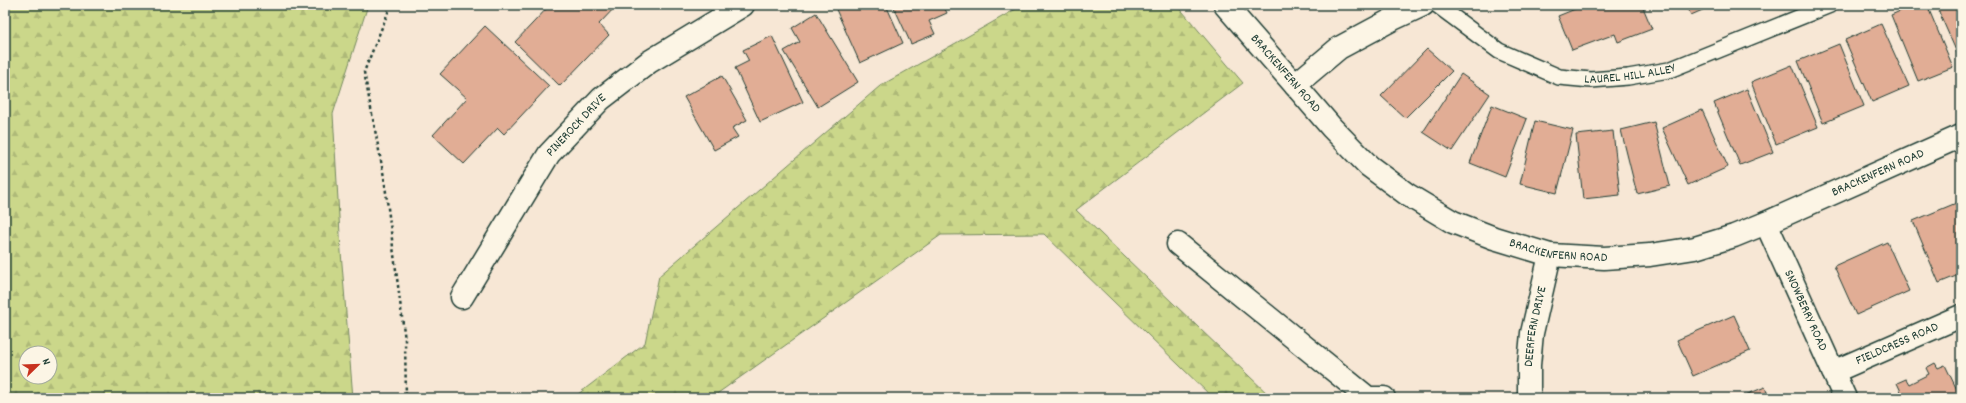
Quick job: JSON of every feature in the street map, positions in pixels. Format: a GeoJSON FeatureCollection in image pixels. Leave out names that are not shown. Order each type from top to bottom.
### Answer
{"type":"FeatureCollection","features":[{"type":"Feature","properties":{"kind":"street","name":"PINEROCK DRIVE"},"geometry":{"type":"LineString","coordinates":[[462,297],[549,154],[600,100],[649,62],[743,5]]}},
{"type":"Feature","properties":{"kind":"street","name":"BRACKENFERN ROAD"},"geometry":{"type":"LineString","coordinates":[[1225,5],[1332,128],[1369,166],[1408,195],[1453,222],[1494,238],[1550,256],[1604,258],[1658,254],[1695,248],[1734,236],[1766,223],[1961,136]]}},
{"type":"Feature","properties":{"kind":"street"},"geometry":{"type":"LineString","coordinates":[[1295,85],[1339,48],[1393,19],[1424,5]]}},
{"type":"Feature","properties":{"kind":"street","name":"SNOWBERRY ROAD"},"geometry":{"type":"LineString","coordinates":[[1766,223],[1845,398]]}},
{"type":"Feature","properties":{"kind":"street"},"geometry":{"type":"LineString","coordinates":[[1178,244],[1368,398],[1384,398]]}},
{"type":"Feature","properties":{"kind":"street","name":"DEERFERN DRIVE"},"geometry":{"type":"LineString","coordinates":[[1529,398],[1529,365],[1532,333],[1550,256]]}},
{"type":"Feature","properties":{"kind":"street","name":"FIELDCRESS ROAD"},"geometry":{"type":"LineString","coordinates":[[1833,372],[1961,316]]}},
{"type":"Feature","properties":{"kind":"lane","name":"LAUREL HILL ALLEY"},"geometry":{"type":"LineString","coordinates":[[1437,5],[1499,51],[1559,77],[1590,80],[1628,77],[1669,70],[1830,5]]}},
{"type":"Feature","properties":{"kind":"path"},"geometry":{"type":"LineString","coordinates":[[390,5],[364,72],[384,177],[405,340],[406,398]]}},
{"type":"Feature","properties":{"kind":"green space"},"geometry":{"type":"Polygon","coordinates":[[[5,5],[368,5],[333,114],[341,252],[353,398],[5,398],[5,5]]]}},
{"type":"Feature","properties":{"kind":"green space"},"geometry":{"type":"Polygon","coordinates":[[[1023,5],[1177,5],[1243,83],[1076,210],[1272,398],[1213,398],[1044,234],[941,235],[711,398],[573,398],[645,343],[659,276],[880,86],[1023,5]]]}},
{"type":"Feature","properties":{"kind":"building"},"geometry":{"type":"Polygon","coordinates":[[[550,5],[617,5],[599,24],[609,35],[560,86],[515,42],[550,5]]]}},
{"type":"Feature","properties":{"kind":"building"},"geometry":{"type":"Polygon","coordinates":[[[834,5],[886,5],[903,43],[860,63],[834,5]]]}},
{"type":"Feature","properties":{"kind":"building"},"geometry":{"type":"Polygon","coordinates":[[[893,5],[943,5],[947,13],[929,21],[935,34],[911,44],[893,5]]]}},
{"type":"Feature","properties":{"kind":"building"},"geometry":{"type":"Polygon","coordinates":[[[1585,5],[1642,5],[1652,29],[1618,42],[1615,34],[1572,50],[1558,16],[1585,5]]]}},
{"type":"Feature","properties":{"kind":"building"},"geometry":{"type":"Polygon","coordinates":[[[1686,5],[1714,5],[1691,15],[1686,5]]]}},
{"type":"Feature","properties":{"kind":"building"},"geometry":{"type":"Polygon","coordinates":[[[1914,5],[1927,5],[1953,67],[1918,81],[1891,15],[1914,5]]]}},
{"type":"Feature","properties":{"kind":"building"},"geometry":{"type":"Polygon","coordinates":[[[1936,5],[1961,5],[1961,62],[1936,5]]]}},
{"type":"Feature","properties":{"kind":"building"},"geometry":{"type":"Polygon","coordinates":[[[816,13],[858,82],[818,107],[784,51],[800,42],[792,28],[816,13]]]}},
{"type":"Feature","properties":{"kind":"building"},"geometry":{"type":"Polygon","coordinates":[[[1881,24],[1909,86],[1872,102],[1845,40],[1881,24]]]}},
{"type":"Feature","properties":{"kind":"building"},"geometry":{"type":"Polygon","coordinates":[[[485,26],[549,86],[504,134],[498,128],[464,164],[433,135],[467,98],[440,74],[485,26]]]}},
{"type":"Feature","properties":{"kind":"building"},"geometry":{"type":"Polygon","coordinates":[[[772,36],[803,102],[760,122],[735,68],[749,61],[743,50],[772,36]]]}},
{"type":"Feature","properties":{"kind":"building"},"geometry":{"type":"Polygon","coordinates":[[[1839,44],[1864,106],[1823,123],[1798,61],[1839,44]]]}},
{"type":"Feature","properties":{"kind":"building"},"geometry":{"type":"Polygon","coordinates":[[[1427,49],[1452,71],[1405,118],[1381,96],[1427,49]]]}},
{"type":"Feature","properties":{"kind":"building"},"geometry":{"type":"Polygon","coordinates":[[[1792,65],[1818,127],[1776,144],[1751,82],[1792,65]]]}},
{"type":"Feature","properties":{"kind":"building"},"geometry":{"type":"Polygon","coordinates":[[[1461,74],[1490,94],[1452,151],[1423,132],[1461,74]]]}},
{"type":"Feature","properties":{"kind":"building"},"geometry":{"type":"Polygon","coordinates":[[[722,76],[747,120],[732,128],[738,137],[714,150],[684,97],[722,76]]]}},
{"type":"Feature","properties":{"kind":"building"},"geometry":{"type":"Polygon","coordinates":[[[1747,89],[1773,152],[1740,165],[1714,103],[1747,89]]]}},
{"type":"Feature","properties":{"kind":"building"},"geometry":{"type":"Polygon","coordinates":[[[1492,105],[1527,119],[1505,177],[1470,163],[1492,105]]]}},
{"type":"Feature","properties":{"kind":"building"},"geometry":{"type":"Polygon","coordinates":[[[1702,110],[1728,167],[1688,185],[1662,128],[1702,110]]]}},
{"type":"Feature","properties":{"kind":"building"},"geometry":{"type":"Polygon","coordinates":[[[1535,121],[1573,130],[1557,193],[1520,184],[1535,121]]]}},
{"type":"Feature","properties":{"kind":"building"},"geometry":{"type":"Polygon","coordinates":[[[1654,122],[1670,186],[1637,194],[1621,130],[1654,122]]]}},
{"type":"Feature","properties":{"kind":"building"},"geometry":{"type":"Polygon","coordinates":[[[1613,131],[1620,195],[1583,199],[1576,135],[1613,131]]]}},
{"type":"Feature","properties":{"kind":"building"},"geometry":{"type":"Polygon","coordinates":[[[1961,201],[1961,274],[1939,283],[1913,221],[1961,201]]]}},
{"type":"Feature","properties":{"kind":"building"},"geometry":{"type":"Polygon","coordinates":[[[1887,242],[1909,291],[1856,315],[1834,266],[1887,242]]]}},
{"type":"Feature","properties":{"kind":"building"},"geometry":{"type":"Polygon","coordinates":[[[1734,315],[1750,351],[1693,376],[1677,340],[1734,315]]]}},
{"type":"Feature","properties":{"kind":"building"},"geometry":{"type":"Polygon","coordinates":[[[1935,363],[1938,368],[1945,365],[1961,398],[1904,398],[1897,383],[1906,379],[1909,384],[1929,374],[1926,368],[1935,363]]]}},
{"type":"Feature","properties":{"kind":"building"},"geometry":{"type":"Polygon","coordinates":[[[1765,387],[1769,398],[1738,398],[1765,387]]]}}]}
